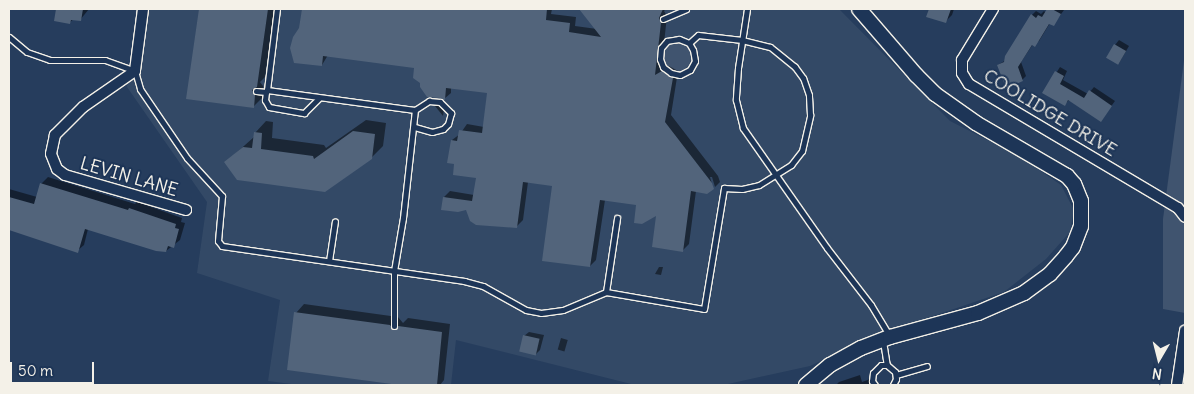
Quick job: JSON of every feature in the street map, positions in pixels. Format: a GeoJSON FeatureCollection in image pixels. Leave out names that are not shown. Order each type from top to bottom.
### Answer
{"type":"FeatureCollection","features":[{"type":"Feature","properties":{"kind":"street"},"geometry":{"type":"LineString","coordinates":[[136,71],[144,9]]}},
{"type":"Feature","properties":{"kind":"street"},"geometry":{"type":"LineString","coordinates":[[806,385],[817,374],[846,356],[887,339],[992,308],[1038,284],[1050,274],[1073,247],[1081,226],[1082,213],[1078,192],[1068,176],[976,123],[935,94],[859,9]]}},
{"type":"Feature","properties":{"kind":"street","name":"COOLIDGE DRIVE"},"geometry":{"type":"LineString","coordinates":[[993,9],[962,60],[962,73],[969,84],[1178,208],[1185,218]]}},
{"type":"Feature","properties":{"kind":"street","name":"LEVIN LANE"},"geometry":{"type":"LineString","coordinates":[[136,71],[83,107],[55,135],[51,154],[56,169],[65,175],[186,210]]}},
{"type":"Feature","properties":{"kind":"street"},"geometry":{"type":"LineString","coordinates":[[1178,385],[1185,331]]}},
{"type":"Feature","properties":{"kind":"lane"},"geometry":{"type":"LineString","coordinates":[[277,9],[265,100],[269,107],[304,113],[319,98]]}},
{"type":"Feature","properties":{"kind":"lane"},"geometry":{"type":"LineString","coordinates":[[663,19],[686,9]]}},
{"type":"Feature","properties":{"kind":"lane"},"geometry":{"type":"LineString","coordinates":[[747,9],[736,100],[743,128],[871,305],[887,339],[887,365]]}},
{"type":"Feature","properties":{"kind":"lane"},"geometry":{"type":"LineString","coordinates":[[9,36],[27,52],[50,60],[105,60],[136,71],[140,89],[187,158],[222,196],[218,241],[222,246],[464,280],[484,286],[526,310],[541,313],[562,310],[606,292],[704,309],[724,188],[742,188],[759,185],[791,165],[802,151],[810,115],[809,95],[803,78],[782,56],[770,48],[742,40],[698,35],[689,43]]}},
{"type":"Feature","properties":{"kind":"lane"},"geometry":{"type":"LineString","coordinates":[[679,39],[689,43],[694,50],[695,61],[690,70],[680,75],[670,73],[663,67],[660,59],[662,48],[667,41],[679,39]]}},
{"type":"Feature","properties":{"kind":"lane"},"geometry":{"type":"LineString","coordinates":[[256,91],[415,110],[429,101],[440,102],[448,108],[451,118],[443,129],[432,132],[414,127]]}},
{"type":"Feature","properties":{"kind":"lane"},"geometry":{"type":"LineString","coordinates":[[394,326],[394,271],[415,110]]}},
{"type":"Feature","properties":{"kind":"lane"},"geometry":{"type":"LineString","coordinates":[[606,292],[617,218]]}},
{"type":"Feature","properties":{"kind":"lane"},"geometry":{"type":"LineString","coordinates":[[329,261],[335,221]]}},
{"type":"Feature","properties":{"kind":"lane"},"geometry":{"type":"LineString","coordinates":[[875,385],[872,376],[874,369],[881,365],[893,368],[896,375],[893,385]]}},
{"type":"Feature","properties":{"kind":"lane"},"geometry":{"type":"LineString","coordinates":[[896,375],[928,366]]}},
{"type":"Feature","properties":{"kind":"shaded area"},"geometry":{"type":"Polygon","coordinates":[[[136,9],[839,9],[950,121],[1019,156],[1061,185],[1074,210],[1070,232],[1046,259],[1004,292],[874,336],[810,366],[728,384],[635,385],[456,340],[451,385],[299,385],[268,381],[280,300],[197,273],[207,202],[127,87],[136,9]]]}},
{"type":"Feature","properties":{"kind":"shaded area"},"geometry":{"type":"Polygon","coordinates":[[[677,43],[687,47],[691,57],[687,67],[677,71],[667,67],[663,57],[667,47],[677,43]]]}},
{"type":"Feature","properties":{"kind":"shaded area"},"geometry":{"type":"Polygon","coordinates":[[[1185,53],[1185,313],[1163,309],[1163,219],[1185,53]]]}},
{"type":"Feature","properties":{"kind":"building"},"geometry":{"type":"Polygon","coordinates":[[[56,9],[83,9],[81,21],[71,20],[70,24],[54,21],[56,9]]]}},
{"type":"Feature","properties":{"kind":"building"},"geometry":{"type":"Polygon","coordinates":[[[199,9],[268,9],[257,87],[252,90],[255,95],[254,108],[186,99],[199,9]]]}},
{"type":"Feature","properties":{"kind":"building"},"geometry":{"type":"Polygon","coordinates":[[[302,9],[547,9],[546,20],[570,23],[569,32],[601,37],[579,9],[663,9],[659,18],[661,23],[655,75],[662,71],[673,78],[665,122],[712,183],[714,189],[707,194],[691,191],[683,252],[652,247],[656,216],[642,224],[634,223],[636,205],[600,200],[590,267],[542,261],[552,186],[523,182],[517,228],[476,225],[470,221],[466,210],[458,212],[441,210],[443,197],[472,201],[476,178],[453,175],[454,164],[447,163],[451,140],[457,141],[459,130],[482,133],[487,93],[446,88],[445,100],[427,97],[420,87],[420,83],[413,78],[414,68],[323,56],[322,66],[294,63],[290,48],[293,37],[299,28],[302,9]]]}},
{"type":"Feature","properties":{"kind":"building"},"geometry":{"type":"Polygon","coordinates":[[[929,9],[951,9],[946,23],[926,17],[929,9]]]}},
{"type":"Feature","properties":{"kind":"building"},"geometry":{"type":"Polygon","coordinates":[[[1047,9],[1052,9],[1061,14],[1054,26],[1049,24],[1035,47],[1032,45],[1018,67],[1023,81],[1006,88],[997,65],[1004,62],[1005,56],[1031,14],[1036,18],[1038,15],[1042,17],[1047,9]]]}},
{"type":"Feature","properties":{"kind":"building"},"geometry":{"type":"Polygon","coordinates":[[[1114,44],[1126,51],[1118,65],[1106,58],[1114,44]]]}},
{"type":"Feature","properties":{"kind":"building"},"geometry":{"type":"Polygon","coordinates":[[[1055,71],[1064,76],[1060,84],[1084,98],[1089,90],[1112,106],[1101,122],[1068,100],[1065,106],[1042,93],[1055,71]]]}},
{"type":"Feature","properties":{"kind":"building"},"geometry":{"type":"Polygon","coordinates":[[[353,131],[375,134],[372,159],[325,192],[237,180],[224,162],[243,147],[252,148],[254,132],[262,133],[261,149],[313,156],[314,159],[353,131]]]}},
{"type":"Feature","properties":{"kind":"building"},"geometry":{"type":"Polygon","coordinates":[[[40,183],[128,210],[129,208],[176,224],[175,228],[179,229],[174,248],[168,246],[166,252],[156,251],[85,229],[78,253],[9,230],[9,197],[34,204],[40,183]]]}},
{"type":"Feature","properties":{"kind":"building"},"geometry":{"type":"Polygon","coordinates":[[[294,312],[390,325],[394,330],[398,326],[442,332],[437,385],[399,385],[287,370],[294,312]]]}},
{"type":"Feature","properties":{"kind":"building"},"geometry":{"type":"Polygon","coordinates":[[[523,335],[540,339],[536,355],[519,352],[523,335]]]}}]}
